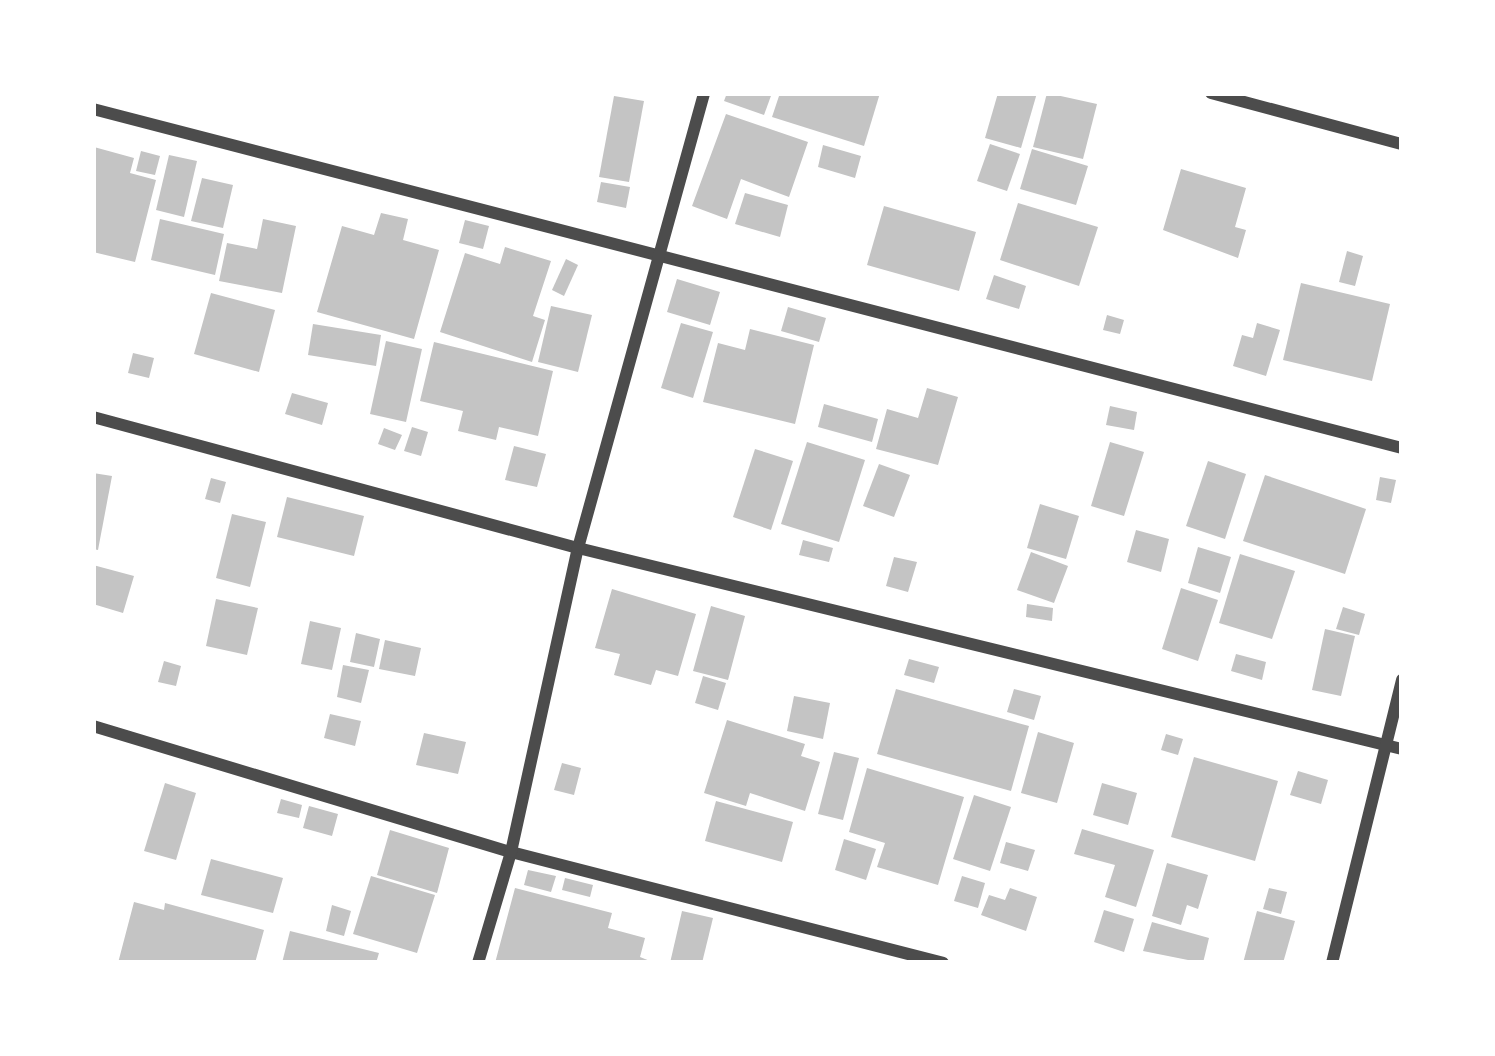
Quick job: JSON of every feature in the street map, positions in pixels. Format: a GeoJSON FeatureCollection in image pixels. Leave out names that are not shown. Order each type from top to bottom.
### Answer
{"type":"FeatureCollection","features":[{"type":"Feature","properties":{"kind":"street"},"geometry":{"type":"LineString","coordinates":[[478,963],[511,852],[578,548],[704,93]]}},
{"type":"Feature","properties":{"kind":"street"},"geometry":{"type":"LineString","coordinates":[[1211,93],[1402,144]]}},
{"type":"Feature","properties":{"kind":"street"},"geometry":{"type":"LineString","coordinates":[[93,109],[659,251],[1402,448]]}},
{"type":"Feature","properties":{"kind":"street"},"geometry":{"type":"LineString","coordinates":[[93,417],[578,548],[1402,749]]}},
{"type":"Feature","properties":{"kind":"street"},"geometry":{"type":"LineString","coordinates":[[1332,963],[1402,680]]}},
{"type":"Feature","properties":{"kind":"street"},"geometry":{"type":"LineString","coordinates":[[93,726],[511,852],[943,963]]}},
{"type":"Feature","properties":{"kind":"building"},"geometry":{"type":"Polygon","coordinates":[[[727,93],[772,93],[764,115],[724,101],[727,93]]]}},
{"type":"Feature","properties":{"kind":"building"},"geometry":{"type":"Polygon","coordinates":[[[780,93],[880,93],[864,146],[772,117],[780,93]]]}},
{"type":"Feature","properties":{"kind":"building"},"geometry":{"type":"Polygon","coordinates":[[[998,93],[1037,93],[1021,148],[985,138],[998,93]]]}},
{"type":"Feature","properties":{"kind":"building"},"geometry":{"type":"Polygon","coordinates":[[[1047,93],[1097,104],[1083,159],[1033,147],[1047,93]]]}},
{"type":"Feature","properties":{"kind":"building"},"geometry":{"type":"Polygon","coordinates":[[[614,96],[644,101],[629,182],[599,177],[614,96]]]}},
{"type":"Feature","properties":{"kind":"building"},"geometry":{"type":"Polygon","coordinates":[[[726,114],[808,142],[789,197],[741,179],[727,219],[692,206],[726,114]]]}},
{"type":"Feature","properties":{"kind":"building"},"geometry":{"type":"Polygon","coordinates":[[[990,144],[1020,154],[1007,191],[977,181],[990,144]]]}},
{"type":"Feature","properties":{"kind":"building"},"geometry":{"type":"Polygon","coordinates":[[[823,145],[861,156],[855,178],[818,167],[823,145]]]}},
{"type":"Feature","properties":{"kind":"building"},"geometry":{"type":"Polygon","coordinates":[[[94,147],[134,158],[130,173],[156,180],[135,262],[93,252],[94,147]]]}},
{"type":"Feature","properties":{"kind":"building"},"geometry":{"type":"Polygon","coordinates":[[[1032,149],[1088,166],[1076,205],[1020,189],[1032,149]]]}},
{"type":"Feature","properties":{"kind":"building"},"geometry":{"type":"Polygon","coordinates":[[[141,151],[160,156],[155,175],[136,171],[141,151]]]}},
{"type":"Feature","properties":{"kind":"building"},"geometry":{"type":"Polygon","coordinates":[[[169,155],[197,161],[184,217],[156,210],[169,155]]]}},
{"type":"Feature","properties":{"kind":"building"},"geometry":{"type":"Polygon","coordinates":[[[1181,169],[1246,188],[1235,227],[1246,230],[1238,258],[1163,230],[1181,169]]]}},
{"type":"Feature","properties":{"kind":"building"},"geometry":{"type":"Polygon","coordinates":[[[202,178],[233,185],[223,228],[191,221],[202,178]]]}},
{"type":"Feature","properties":{"kind":"building"},"geometry":{"type":"Polygon","coordinates":[[[601,182],[630,187],[626,208],[597,202],[601,182]]]}},
{"type":"Feature","properties":{"kind":"building"},"geometry":{"type":"Polygon","coordinates":[[[745,193],[788,205],[780,237],[735,224],[745,193]]]}},
{"type":"Feature","properties":{"kind":"building"},"geometry":{"type":"Polygon","coordinates":[[[1018,203],[1098,227],[1079,286],[1000,260],[1018,203]]]}},
{"type":"Feature","properties":{"kind":"building"},"geometry":{"type":"Polygon","coordinates":[[[884,206],[976,232],[959,291],[867,265],[884,206]]]}},
{"type":"Feature","properties":{"kind":"building"},"geometry":{"type":"Polygon","coordinates":[[[381,213],[408,219],[403,240],[439,250],[414,339],[317,312],[342,226],[374,235],[381,213]]]}},
{"type":"Feature","properties":{"kind":"building"},"geometry":{"type":"Polygon","coordinates":[[[160,219],[224,234],[215,275],[151,260],[160,219]]]}},
{"type":"Feature","properties":{"kind":"building"},"geometry":{"type":"Polygon","coordinates":[[[263,219],[296,226],[282,293],[219,281],[227,243],[257,249],[263,219]]]}},
{"type":"Feature","properties":{"kind":"building"},"geometry":{"type":"Polygon","coordinates":[[[465,220],[489,226],[483,249],[459,243],[465,220]]]}},
{"type":"Feature","properties":{"kind":"building"},"geometry":{"type":"Polygon","coordinates":[[[505,247],[551,261],[533,316],[545,320],[532,362],[440,332],[465,253],[500,264],[505,247]]]}},
{"type":"Feature","properties":{"kind":"building"},"geometry":{"type":"Polygon","coordinates":[[[1347,251],[1363,256],[1355,286],[1339,282],[1347,251]]]}},
{"type":"Feature","properties":{"kind":"building"},"geometry":{"type":"Polygon","coordinates":[[[566,259],[578,265],[564,296],[552,290],[566,259]]]}},
{"type":"Feature","properties":{"kind":"building"},"geometry":{"type":"Polygon","coordinates":[[[994,275],[1026,286],[1019,309],[986,299],[994,275]]]}},
{"type":"Feature","properties":{"kind":"building"},"geometry":{"type":"Polygon","coordinates":[[[677,279],[720,292],[710,325],[667,312],[677,279]]]}},
{"type":"Feature","properties":{"kind":"building"},"geometry":{"type":"Polygon","coordinates":[[[1301,283],[1390,304],[1372,381],[1283,360],[1301,283]]]}},
{"type":"Feature","properties":{"kind":"building"},"geometry":{"type":"Polygon","coordinates":[[[211,293],[275,310],[259,372],[194,354],[211,293]]]}},
{"type":"Feature","properties":{"kind":"building"},"geometry":{"type":"Polygon","coordinates":[[[551,306],[592,315],[578,372],[538,362],[551,306]]]}},
{"type":"Feature","properties":{"kind":"building"},"geometry":{"type":"Polygon","coordinates":[[[788,307],[826,318],[819,342],[781,331],[788,307]]]}},
{"type":"Feature","properties":{"kind":"building"},"geometry":{"type":"Polygon","coordinates":[[[1107,315],[1124,320],[1120,334],[1103,330],[1107,315]]]}},
{"type":"Feature","properties":{"kind":"building"},"geometry":{"type":"Polygon","coordinates":[[[681,323],[713,332],[693,398],[661,388],[681,323]]]}},
{"type":"Feature","properties":{"kind":"building"},"geometry":{"type":"Polygon","coordinates":[[[1257,323],[1280,330],[1266,376],[1233,366],[1242,335],[1253,338],[1257,323]]]}},
{"type":"Feature","properties":{"kind":"building"},"geometry":{"type":"Polygon","coordinates":[[[313,324],[381,335],[376,366],[308,355],[313,324]]]}},
{"type":"Feature","properties":{"kind":"building"},"geometry":{"type":"Polygon","coordinates":[[[750,329],[814,345],[795,424],[703,402],[718,343],[745,350],[750,329]]]}},
{"type":"Feature","properties":{"kind":"building"},"geometry":{"type":"Polygon","coordinates":[[[386,341],[422,349],[406,422],[370,414],[386,341]]]}},
{"type":"Feature","properties":{"kind":"building"},"geometry":{"type":"Polygon","coordinates":[[[434,342],[553,371],[538,436],[499,427],[496,440],[458,431],[463,411],[420,401],[434,342]]]}},
{"type":"Feature","properties":{"kind":"building"},"geometry":{"type":"Polygon","coordinates":[[[133,353],[154,358],[149,378],[128,373],[133,353]]]}},
{"type":"Feature","properties":{"kind":"building"},"geometry":{"type":"Polygon","coordinates":[[[927,388],[958,397],[938,465],[876,449],[887,409],[918,418],[927,388]]]}},
{"type":"Feature","properties":{"kind":"building"},"geometry":{"type":"Polygon","coordinates":[[[292,393],[328,403],[322,425],[285,414],[292,393]]]}},
{"type":"Feature","properties":{"kind":"building"},"geometry":{"type":"Polygon","coordinates":[[[824,404],[878,419],[872,442],[818,427],[824,404]]]}},
{"type":"Feature","properties":{"kind":"building"},"geometry":{"type":"Polygon","coordinates":[[[1110,406],[1137,412],[1134,430],[1106,425],[1110,406]]]}},
{"type":"Feature","properties":{"kind":"building"},"geometry":{"type":"Polygon","coordinates":[[[412,427],[428,432],[421,456],[404,451],[412,427]]]}},
{"type":"Feature","properties":{"kind":"building"},"geometry":{"type":"Polygon","coordinates":[[[384,428],[402,435],[395,450],[378,444],[384,428]]]}},
{"type":"Feature","properties":{"kind":"building"},"geometry":{"type":"Polygon","coordinates":[[[807,442],[865,460],[839,542],[781,524],[807,442]]]}},
{"type":"Feature","properties":{"kind":"building"},"geometry":{"type":"Polygon","coordinates":[[[1110,442],[1144,452],[1124,516],[1091,506],[1110,442]]]}},
{"type":"Feature","properties":{"kind":"building"},"geometry":{"type":"Polygon","coordinates":[[[514,446],[546,454],[537,487],[505,480],[514,446]]]}},
{"type":"Feature","properties":{"kind":"building"},"geometry":{"type":"Polygon","coordinates":[[[755,449],[793,461],[771,530],[733,517],[755,449]]]}},
{"type":"Feature","properties":{"kind":"building"},"geometry":{"type":"Polygon","coordinates":[[[1208,461],[1246,474],[1225,539],[1186,526],[1208,461]]]}},
{"type":"Feature","properties":{"kind":"building"},"geometry":{"type":"Polygon","coordinates":[[[879,464],[910,475],[894,517],[863,506],[879,464]]]}},
{"type":"Feature","properties":{"kind":"building"},"geometry":{"type":"Polygon","coordinates":[[[93,473],[112,476],[98,550],[93,549],[93,473]]]}},
{"type":"Feature","properties":{"kind":"building"},"geometry":{"type":"Polygon","coordinates":[[[1265,475],[1366,509],[1345,574],[1243,541],[1265,475]]]}},
{"type":"Feature","properties":{"kind":"building"},"geometry":{"type":"Polygon","coordinates":[[[1380,477],[1396,480],[1391,503],[1376,500],[1380,477]]]}},
{"type":"Feature","properties":{"kind":"building"},"geometry":{"type":"Polygon","coordinates":[[[211,478],[226,482],[220,503],[205,499],[211,478]]]}},
{"type":"Feature","properties":{"kind":"building"},"geometry":{"type":"Polygon","coordinates":[[[287,497],[364,516],[354,556],[277,537],[287,497]]]}},
{"type":"Feature","properties":{"kind":"building"},"geometry":{"type":"Polygon","coordinates":[[[1040,504],[1079,516],[1066,559],[1027,548],[1040,504]]]}},
{"type":"Feature","properties":{"kind":"building"},"geometry":{"type":"Polygon","coordinates":[[[232,514],[266,522],[250,587],[216,578],[232,514]]]}},
{"type":"Feature","properties":{"kind":"building"},"geometry":{"type":"Polygon","coordinates":[[[1136,530],[1169,539],[1161,572],[1127,562],[1136,530]]]}},
{"type":"Feature","properties":{"kind":"building"},"geometry":{"type":"Polygon","coordinates":[[[803,540],[833,548],[829,562],[799,555],[803,540]]]}},
{"type":"Feature","properties":{"kind":"building"},"geometry":{"type":"Polygon","coordinates":[[[1198,547],[1231,557],[1220,593],[1188,583],[1198,547]]]}},
{"type":"Feature","properties":{"kind":"building"},"geometry":{"type":"Polygon","coordinates":[[[1031,552],[1068,566],[1054,603],[1017,590],[1031,552]]]}},
{"type":"Feature","properties":{"kind":"building"},"geometry":{"type":"Polygon","coordinates":[[[1240,554],[1295,571],[1272,639],[1219,623],[1240,554]]]}},
{"type":"Feature","properties":{"kind":"building"},"geometry":{"type":"Polygon","coordinates":[[[894,557],[917,562],[908,592],[886,586],[894,557]]]}},
{"type":"Feature","properties":{"kind":"building"},"geometry":{"type":"Polygon","coordinates":[[[93,565],[134,576],[123,613],[93,604],[93,565]]]}},
{"type":"Feature","properties":{"kind":"building"},"geometry":{"type":"Polygon","coordinates":[[[1181,588],[1218,600],[1198,661],[1162,649],[1181,588]]]}},
{"type":"Feature","properties":{"kind":"building"},"geometry":{"type":"Polygon","coordinates":[[[612,589],[696,614],[678,676],[656,670],[651,685],[614,675],[620,654],[595,648],[612,589]]]}},
{"type":"Feature","properties":{"kind":"building"},"geometry":{"type":"Polygon","coordinates":[[[216,599],[258,608],[247,655],[206,646],[216,599]]]}},
{"type":"Feature","properties":{"kind":"building"},"geometry":{"type":"Polygon","coordinates":[[[1027,604],[1053,608],[1052,621],[1026,617],[1027,604]]]}},
{"type":"Feature","properties":{"kind":"building"},"geometry":{"type":"Polygon","coordinates":[[[711,606],[745,616],[728,680],[693,671],[711,606]]]}},
{"type":"Feature","properties":{"kind":"building"},"geometry":{"type":"Polygon","coordinates":[[[1343,607],[1365,614],[1359,635],[1336,629],[1343,607]]]}},
{"type":"Feature","properties":{"kind":"building"},"geometry":{"type":"Polygon","coordinates":[[[310,621],[341,628],[332,670],[301,664],[310,621]]]}},
{"type":"Feature","properties":{"kind":"building"},"geometry":{"type":"Polygon","coordinates":[[[1325,629],[1355,636],[1341,696],[1312,690],[1325,629]]]}},
{"type":"Feature","properties":{"kind":"building"},"geometry":{"type":"Polygon","coordinates":[[[356,633],[380,639],[374,667],[350,662],[356,633]]]}},
{"type":"Feature","properties":{"kind":"building"},"geometry":{"type":"Polygon","coordinates":[[[385,640],[421,648],[415,676],[379,669],[385,640]]]}},
{"type":"Feature","properties":{"kind":"building"},"geometry":{"type":"Polygon","coordinates":[[[1236,654],[1266,662],[1262,680],[1231,671],[1236,654]]]}},
{"type":"Feature","properties":{"kind":"building"},"geometry":{"type":"Polygon","coordinates":[[[909,659],[939,667],[934,683],[904,675],[909,659]]]}},
{"type":"Feature","properties":{"kind":"building"},"geometry":{"type":"Polygon","coordinates":[[[164,661],[181,666],[176,686],[158,682],[164,661]]]}},
{"type":"Feature","properties":{"kind":"building"},"geometry":{"type":"Polygon","coordinates":[[[343,665],[369,670],[361,703],[337,697],[343,665]]]}},
{"type":"Feature","properties":{"kind":"building"},"geometry":{"type":"Polygon","coordinates":[[[703,676],[726,683],[718,710],[695,703],[703,676]]]}},
{"type":"Feature","properties":{"kind":"building"},"geometry":{"type":"Polygon","coordinates":[[[896,689],[1029,726],[1011,791],[877,754],[896,689]]]}},
{"type":"Feature","properties":{"kind":"building"},"geometry":{"type":"Polygon","coordinates":[[[1014,689],[1041,696],[1034,720],[1007,712],[1014,689]]]}},
{"type":"Feature","properties":{"kind":"building"},"geometry":{"type":"Polygon","coordinates":[[[794,696],[830,703],[823,739],[787,731],[794,696]]]}},
{"type":"Feature","properties":{"kind":"building"},"geometry":{"type":"Polygon","coordinates":[[[330,714],[361,721],[355,746],[324,738],[330,714]]]}},
{"type":"Feature","properties":{"kind":"building"},"geometry":{"type":"Polygon","coordinates":[[[727,720],[805,744],[801,756],[820,762],[805,811],[750,793],[746,806],[704,793],[727,720]]]}},
{"type":"Feature","properties":{"kind":"building"},"geometry":{"type":"Polygon","coordinates":[[[1038,732],[1074,743],[1057,803],[1021,793],[1038,732]]]}},
{"type":"Feature","properties":{"kind":"building"},"geometry":{"type":"Polygon","coordinates":[[[424,733],[466,742],[458,774],[416,765],[424,733]]]}},
{"type":"Feature","properties":{"kind":"building"},"geometry":{"type":"Polygon","coordinates":[[[1166,734],[1183,739],[1178,755],[1161,750],[1166,734]]]}},
{"type":"Feature","properties":{"kind":"building"},"geometry":{"type":"Polygon","coordinates":[[[834,752],[859,758],[843,820],[818,814],[834,752]]]}},
{"type":"Feature","properties":{"kind":"building"},"geometry":{"type":"Polygon","coordinates":[[[1194,757],[1278,781],[1255,861],[1171,837],[1194,757]]]}},
{"type":"Feature","properties":{"kind":"building"},"geometry":{"type":"Polygon","coordinates":[[[562,763],[581,768],[574,795],[554,790],[562,763]]]}},
{"type":"Feature","properties":{"kind":"building"},"geometry":{"type":"Polygon","coordinates":[[[867,768],[964,797],[938,885],[877,867],[885,843],[849,832],[867,768]]]}},
{"type":"Feature","properties":{"kind":"building"},"geometry":{"type":"Polygon","coordinates":[[[1298,771],[1328,780],[1321,804],[1290,795],[1298,771]]]}},
{"type":"Feature","properties":{"kind":"building"},"geometry":{"type":"Polygon","coordinates":[[[165,783],[196,793],[176,860],[144,851],[165,783]]]}},
{"type":"Feature","properties":{"kind":"building"},"geometry":{"type":"Polygon","coordinates":[[[1102,783],[1137,793],[1128,825],[1093,815],[1102,783]]]}},
{"type":"Feature","properties":{"kind":"building"},"geometry":{"type":"Polygon","coordinates":[[[974,795],[1011,807],[990,871],[953,859],[974,795]]]}},
{"type":"Feature","properties":{"kind":"building"},"geometry":{"type":"Polygon","coordinates":[[[281,799],[302,805],[299,818],[277,813],[281,799]]]}},
{"type":"Feature","properties":{"kind":"building"},"geometry":{"type":"Polygon","coordinates":[[[716,801],[793,822],[782,862],[705,841],[716,801]]]}},
{"type":"Feature","properties":{"kind":"building"},"geometry":{"type":"Polygon","coordinates":[[[309,806],[338,814],[332,836],[303,828],[309,806]]]}},
{"type":"Feature","properties":{"kind":"building"},"geometry":{"type":"Polygon","coordinates":[[[1082,829],[1154,850],[1136,907],[1105,897],[1115,865],[1074,854],[1082,829]]]}},
{"type":"Feature","properties":{"kind":"building"},"geometry":{"type":"Polygon","coordinates":[[[390,830],[449,848],[437,893],[377,875],[390,830]]]}},
{"type":"Feature","properties":{"kind":"building"},"geometry":{"type":"Polygon","coordinates":[[[844,839],[876,849],[866,880],[835,870],[844,839]]]}},
{"type":"Feature","properties":{"kind":"building"},"geometry":{"type":"Polygon","coordinates":[[[1006,842],[1035,850],[1028,871],[1000,863],[1006,842]]]}},
{"type":"Feature","properties":{"kind":"building"},"geometry":{"type":"Polygon","coordinates":[[[211,859],[283,878],[273,913],[201,895],[211,859]]]}},
{"type":"Feature","properties":{"kind":"building"},"geometry":{"type":"Polygon","coordinates":[[[1167,863],[1208,875],[1198,909],[1187,905],[1181,925],[1152,916],[1167,863]]]}},
{"type":"Feature","properties":{"kind":"building"},"geometry":{"type":"Polygon","coordinates":[[[528,870],[556,876],[551,892],[524,885],[528,870]]]}},
{"type":"Feature","properties":{"kind":"building"},"geometry":{"type":"Polygon","coordinates":[[[371,876],[435,895],[417,953],[353,934],[371,876]]]}},
{"type":"Feature","properties":{"kind":"building"},"geometry":{"type":"Polygon","coordinates":[[[962,876],[985,883],[978,908],[954,901],[962,876]]]}},
{"type":"Feature","properties":{"kind":"building"},"geometry":{"type":"Polygon","coordinates":[[[565,878],[593,885],[590,897],[562,890],[565,878]]]}},
{"type":"Feature","properties":{"kind":"building"},"geometry":{"type":"Polygon","coordinates":[[[515,888],[612,913],[608,928],[645,938],[640,957],[655,963],[495,963],[515,888]]]}},
{"type":"Feature","properties":{"kind":"building"},"geometry":{"type":"Polygon","coordinates":[[[1010,888],[1037,897],[1026,931],[981,915],[989,895],[1005,900],[1010,888]]]}},
{"type":"Feature","properties":{"kind":"building"},"geometry":{"type":"Polygon","coordinates":[[[1269,888],[1287,892],[1281,914],[1263,909],[1269,888]]]}},
{"type":"Feature","properties":{"kind":"building"},"geometry":{"type":"Polygon","coordinates":[[[134,902],[164,910],[165,903],[264,930],[255,963],[118,963],[134,902]]]}},
{"type":"Feature","properties":{"kind":"building"},"geometry":{"type":"Polygon","coordinates":[[[332,905],[351,911],[344,936],[326,931],[332,905]]]}},
{"type":"Feature","properties":{"kind":"building"},"geometry":{"type":"Polygon","coordinates":[[[1104,910],[1134,919],[1124,952],[1094,942],[1104,910]]]}},
{"type":"Feature","properties":{"kind":"building"},"geometry":{"type":"Polygon","coordinates":[[[682,911],[713,918],[702,963],[670,963],[682,911]]]}},
{"type":"Feature","properties":{"kind":"building"},"geometry":{"type":"Polygon","coordinates":[[[1257,911],[1295,921],[1283,963],[1243,963],[1257,911]]]}},
{"type":"Feature","properties":{"kind":"building"},"geometry":{"type":"Polygon","coordinates":[[[1152,922],[1209,938],[1203,963],[1143,951],[1152,922]]]}},
{"type":"Feature","properties":{"kind":"building"},"geometry":{"type":"Polygon","coordinates":[[[290,931],[379,953],[376,963],[282,963],[290,931]]]}}]}
